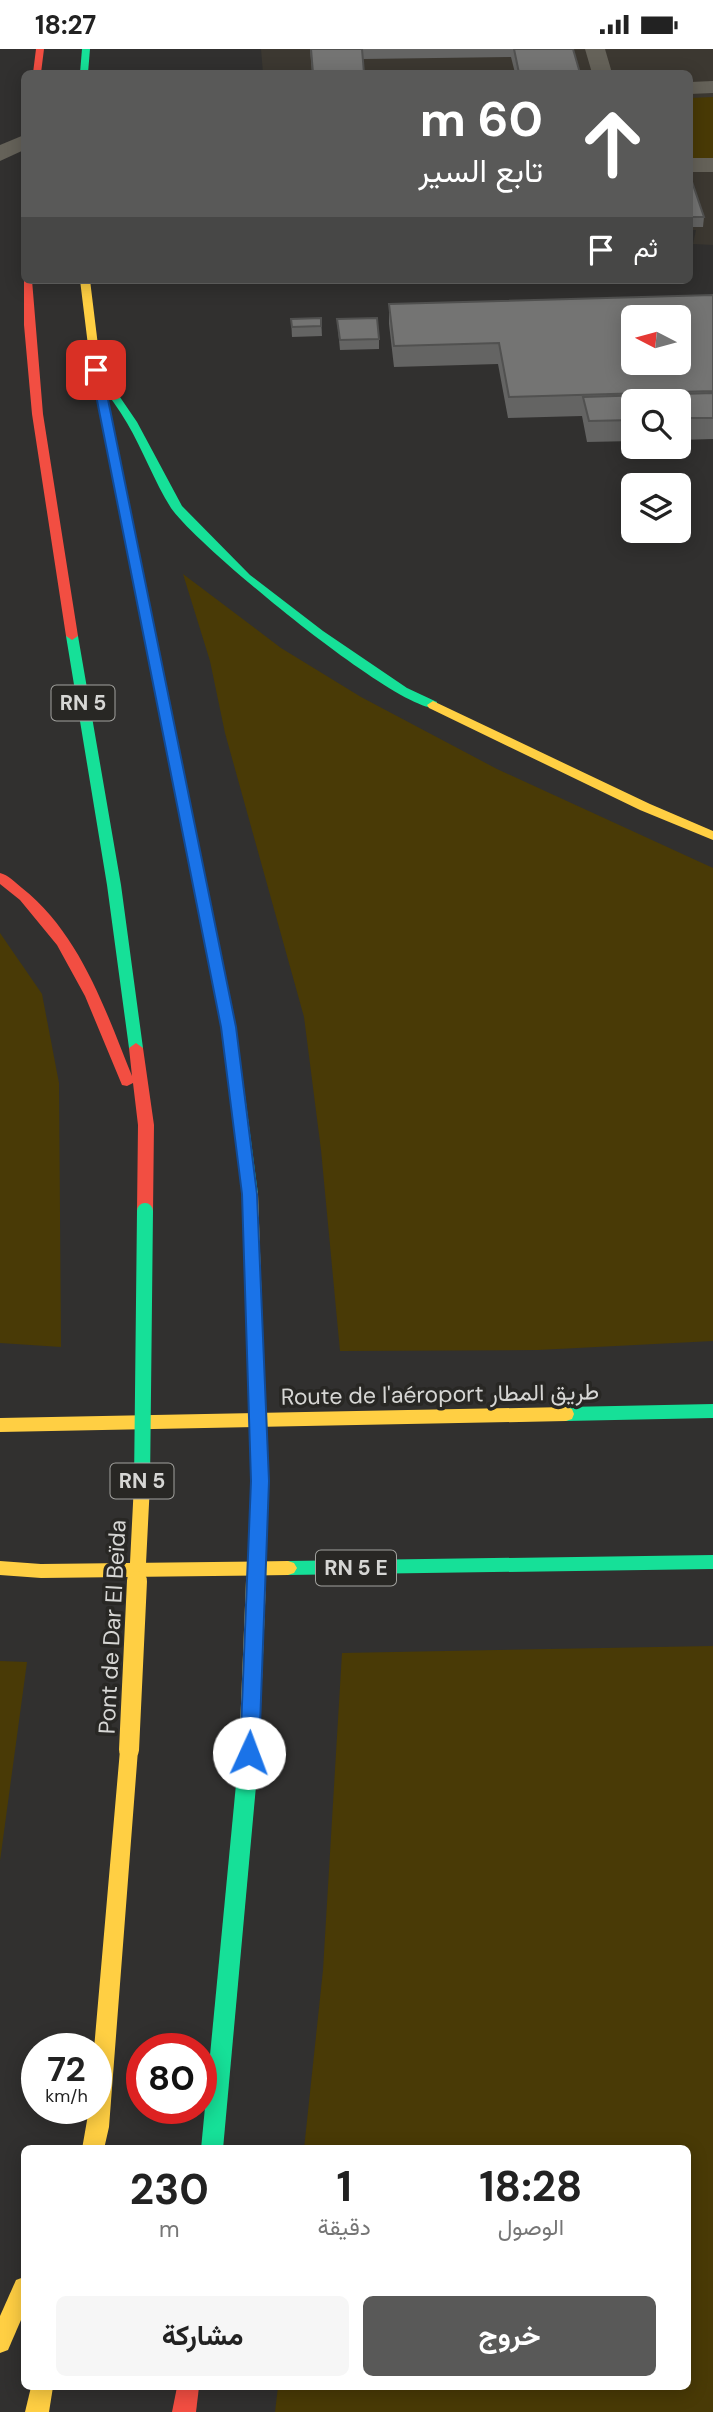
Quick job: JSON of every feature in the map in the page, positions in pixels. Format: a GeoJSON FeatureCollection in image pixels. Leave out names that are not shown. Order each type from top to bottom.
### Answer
{"type":"FeatureCollection","features":[{"type":"Feature","properties":{"kind":"highway"},"geometry":{"type":"LineString","coordinates":[[37,70],[40,49]]}},
{"type":"Feature","properties":{"kind":"highway"},"geometry":{"type":"LineString","coordinates":[[84,70],[86,49]]}},
{"type":"Feature","properties":{"kind":"highway","name":"RN 5"},"geometry":{"type":"LineString","coordinates":[[27,284],[29,353],[49,503],[114,885],[146,1125]]}},
{"type":"Feature","properties":{"kind":"highway"},"geometry":{"type":"LineString","coordinates":[[85,284],[96,370],[229,1027],[250,1194],[260,1481],[249,1753],[212,2145]]}},
{"type":"Feature","properties":{"kind":"highway"},"geometry":{"type":"LineString","coordinates":[[96,370],[132,422],[177,508],[246,577],[319,634],[403,691],[645,807],[713,836]]}},
{"type":"Feature","properties":{"kind":"highway"},"geometry":{"type":"LineString","coordinates":[[0,877],[45,915],[74,960],[146,1125]]}},
{"type":"Feature","properties":{"kind":"highway","name":"Pont de Dar El Beïda"},"geometry":{"type":"LineString","coordinates":[[91,2145],[97,2127],[129,1751],[142,1488],[146,1125]]}},
{"type":"Feature","properties":{"kind":"highway","name":"Route de l'aéroport طريق المطار"},"geometry":{"type":"LineString","coordinates":[[0,1425],[713,1412]]}},
{"type":"Feature","properties":{"kind":"highway","name":"RN 5 E"},"geometry":{"type":"LineString","coordinates":[[0,1571],[713,1562]]}},
{"type":"Feature","properties":{"kind":"highway"},"geometry":{"type":"LineString","coordinates":[[0,2342],[21,2295]]}},
{"type":"Feature","properties":{"kind":"highway"},"geometry":{"type":"LineString","coordinates":[[37,2412],[41,2390]]}},
{"type":"Feature","properties":{"kind":"highway"},"geometry":{"type":"LineString","coordinates":[[184,2412],[188,2390]]}},
{"type":"Feature","properties":{"kind":"street"},"geometry":{"type":"LineString","coordinates":[[595,49],[601,70]]}},
{"type":"Feature","properties":{"kind":"street"},"geometry":{"type":"LineString","coordinates":[[693,87],[713,87]]}},
{"type":"Feature","properties":{"kind":"street"},"geometry":{"type":"LineString","coordinates":[[0,154],[21,144]]}},
{"type":"Feature","properties":{"kind":"street"},"geometry":{"type":"LineString","coordinates":[[693,165],[713,165]]}},
{"type":"Feature","properties":{"kind":"shaded area"},"geometry":{"type":"Polygon","coordinates":[[[261,49],[713,49],[713,245],[693,244],[696,230],[693,230],[693,70],[263,70],[261,49]]]}},
{"type":"Feature","properties":{"kind":"shaded area"},"geometry":{"type":"Polygon","coordinates":[[[713,97],[713,164],[693,161],[693,98],[713,97]]]}},
{"type":"Feature","properties":{"kind":"shaded area"},"geometry":{"type":"Polygon","coordinates":[[[183,574],[281,648],[361,697],[497,769],[713,868],[713,1341],[538,1350],[340,1351],[321,1150],[304,1017],[225,733],[210,661],[183,574]]]}},
{"type":"Feature","properties":{"kind":"shaded area"},"geometry":{"type":"Polygon","coordinates":[[[0,933],[42,994],[59,1083],[61,1347],[0,1343],[0,933]]]}},
{"type":"Feature","properties":{"kind":"shaded area"},"geometry":{"type":"Polygon","coordinates":[[[713,1646],[713,2412],[275,2412],[278,2390],[691,2390],[691,2145],[304,2145],[323,1970],[342,1653],[713,1646]]]}},
{"type":"Feature","properties":{"kind":"shaded area"},"geometry":{"type":"Polygon","coordinates":[[[0,1661],[27,1662],[0,1861],[0,1661]]]}},
{"type":"Feature","properties":{"kind":"building"},"geometry":{"type":"Polygon","coordinates":[[[311,49],[362,49],[364,70],[313,70],[311,49]]]}},
{"type":"Feature","properties":{"kind":"building"},"geometry":{"type":"Polygon","coordinates":[[[514,49],[573,49],[579,70],[518,70],[514,49]]]}},
{"type":"Feature","properties":{"kind":"building"},"geometry":{"type":"Polygon","coordinates":[[[693,185],[704,217],[693,217],[693,185]]]}},
{"type":"Feature","properties":{"kind":"building"},"geometry":{"type":"Polygon","coordinates":[[[713,295],[713,391],[621,389],[621,394],[509,397],[499,343],[394,346],[389,304],[713,295]]]}},
{"type":"Feature","properties":{"kind":"building"},"geometry":{"type":"Polygon","coordinates":[[[321,318],[321,326],[292,327],[291,319],[321,318]]]}},
{"type":"Feature","properties":{"kind":"building"},"geometry":{"type":"Polygon","coordinates":[[[377,318],[379,339],[340,340],[337,319],[377,318]]]}},
{"type":"Feature","properties":{"kind":"building"},"geometry":{"type":"Polygon","coordinates":[[[713,393],[713,418],[691,418],[691,394],[713,393]]]}},
{"type":"Feature","properties":{"kind":"building"},"geometry":{"type":"Polygon","coordinates":[[[621,396],[621,420],[589,421],[583,397],[621,396]]]}},
{"type":"Feature","properties":{"kind":"traffic: fast"},"geometry":{"type":"LineString","coordinates":[[84,70],[86,49]]}},
{"type":"Feature","properties":{"kind":"traffic: fast"},"geometry":{"type":"LineString","coordinates":[[105,383],[132,422],[177,508],[246,577],[319,634],[403,691],[433,705]]}},
{"type":"Feature","properties":{"kind":"traffic: fast"},"geometry":{"type":"LineString","coordinates":[[72,636],[114,885],[136,1048]]}},
{"type":"Feature","properties":{"kind":"traffic: fast"},"geometry":{"type":"LineString","coordinates":[[180,783],[229,1027],[250,1194]]}},
{"type":"Feature","properties":{"kind":"traffic: fast"},"geometry":{"type":"LineString","coordinates":[[142,1484],[145,1211]]}},
{"type":"Feature","properties":{"kind":"traffic: fast"},"geometry":{"type":"LineString","coordinates":[[566,1414],[713,1411]]}},
{"type":"Feature","properties":{"kind":"traffic: fast"},"geometry":{"type":"LineString","coordinates":[[288,1568],[713,1562]]}},
{"type":"Feature","properties":{"kind":"traffic: fast"},"geometry":{"type":"LineString","coordinates":[[212,2145],[249,1753]]}},
{"type":"Feature","properties":{"kind":"traffic: slow"},"geometry":{"type":"LineString","coordinates":[[85,284],[96,370],[180,783]]}},
{"type":"Feature","properties":{"kind":"traffic: slow"},"geometry":{"type":"LineString","coordinates":[[433,705],[645,807],[713,836]]}},
{"type":"Feature","properties":{"kind":"traffic: slow"},"geometry":{"type":"LineString","coordinates":[[249,1753],[260,1481],[250,1194]]}},
{"type":"Feature","properties":{"kind":"traffic: slow"},"geometry":{"type":"LineString","coordinates":[[0,1425],[566,1414]]}},
{"type":"Feature","properties":{"kind":"traffic: slow"},"geometry":{"type":"LineString","coordinates":[[129,1750],[142,1484]]}},
{"type":"Feature","properties":{"kind":"traffic: slow"},"geometry":{"type":"LineString","coordinates":[[0,1568],[41,1571],[288,1568]]}},
{"type":"Feature","properties":{"kind":"traffic: slow"},"geometry":{"type":"LineString","coordinates":[[94,2145],[98,2127],[129,1750]]}},
{"type":"Feature","properties":{"kind":"traffic: slow"},"geometry":{"type":"LineString","coordinates":[[0,2342],[21,2295]]}},
{"type":"Feature","properties":{"kind":"traffic: slow"},"geometry":{"type":"LineString","coordinates":[[37,2412],[41,2390]]}},
{"type":"Feature","properties":{"kind":"traffic: jam"},"geometry":{"type":"LineString","coordinates":[[37,70],[40,49]]}},
{"type":"Feature","properties":{"kind":"traffic: jam"},"geometry":{"type":"LineString","coordinates":[[27,284],[37,414],[72,636]]}},
{"type":"Feature","properties":{"kind":"traffic: jam"},"geometry":{"type":"LineString","coordinates":[[0,877],[25,897],[46,919],[63,943],[92,996],[127,1081]]}},
{"type":"Feature","properties":{"kind":"traffic: jam"},"geometry":{"type":"LineString","coordinates":[[136,1048],[146,1125],[145,1211]]}},
{"type":"Feature","properties":{"kind":"traffic: jam"},"geometry":{"type":"LineString","coordinates":[[184,2412],[188,2390]]}},
{"type":"Feature","properties":{"kind":"route"},"geometry":{"type":"LineString","coordinates":[[96,370],[229,1027],[250,1194],[260,1481],[249,1753]]}}]}
